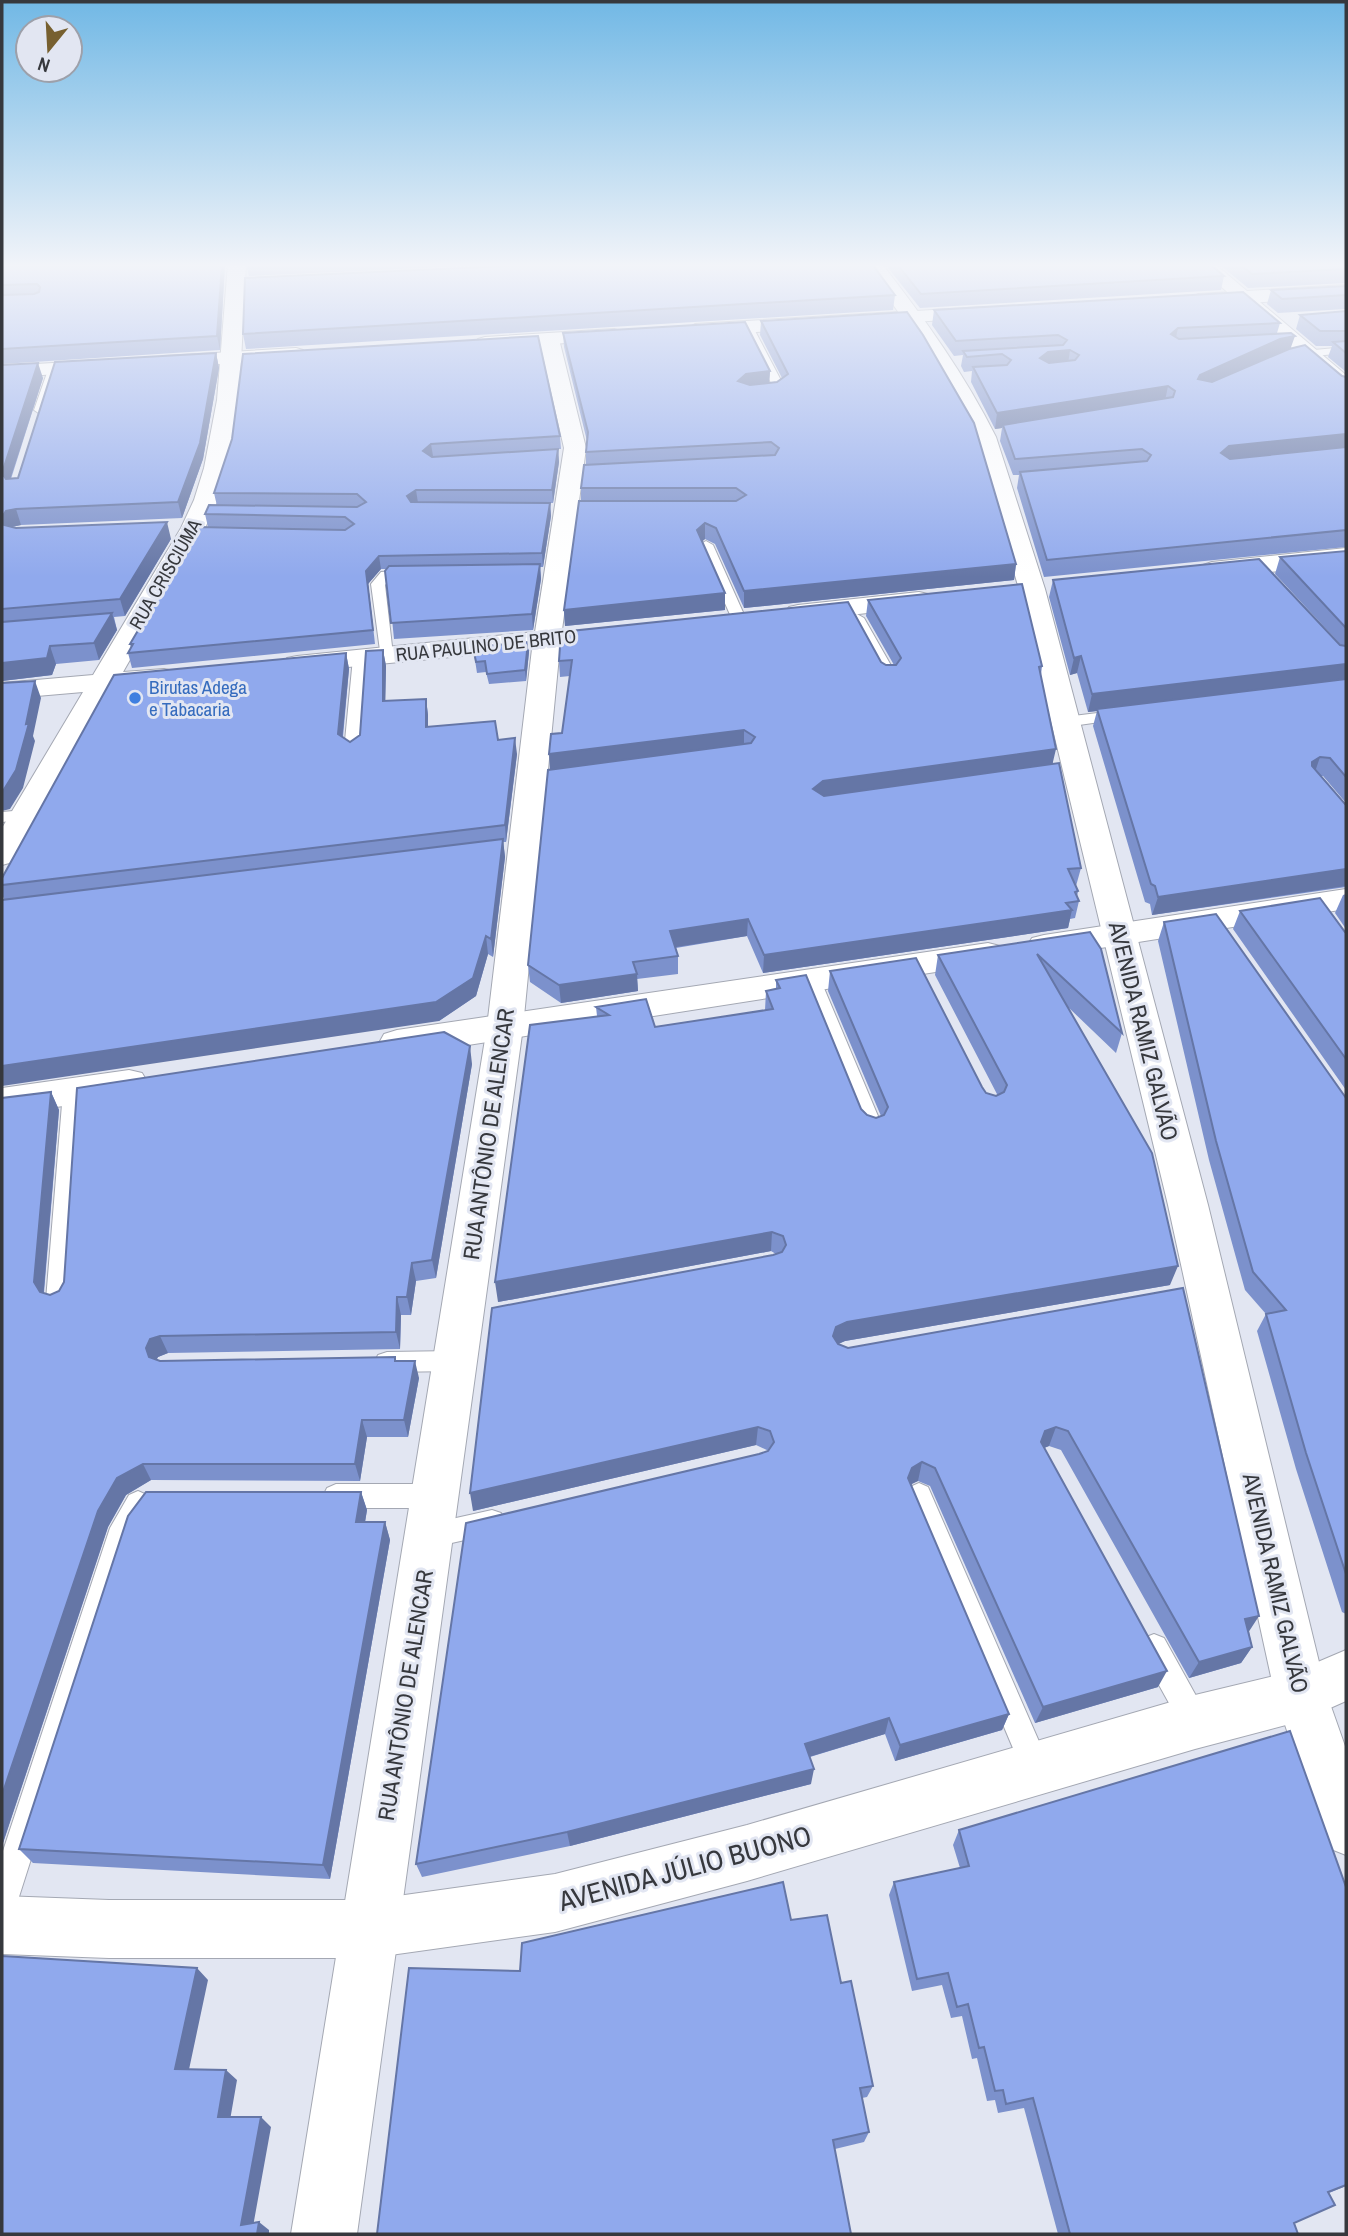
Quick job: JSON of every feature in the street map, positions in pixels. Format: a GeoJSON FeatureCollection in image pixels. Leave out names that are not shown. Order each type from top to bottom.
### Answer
{"type":"FeatureCollection","features":[{"type":"Feature","properties":{"kind":"street"},"geometry":{"type":"LineString","coordinates":[[2,372],[62,368]]}},
{"type":"Feature","properties":{"kind":"street","name":"RUA CRISCIÚMA"},"geometry":{"type":"LineString","coordinates":[[2,855],[13,816],[101,683],[130,623],[195,525],[217,471],[231,368]]}},
{"type":"Feature","properties":{"kind":"street","name":"RUA ANTÔNIO DE ALENCAR"},"geometry":{"type":"LineString","coordinates":[[324,2234],[455,1361],[475,1318],[505,1027],[518,848],[538,780],[550,573],[575,448],[555,368]]}},
{"type":"Feature","properties":{"kind":"street","name":"AVENIDA RAMIZ GALVÃO"},"geometry":{"type":"LineString","coordinates":[[952,368],[992,436],[1005,483],[1065,722],[1071,771],[1119,935],[1196,1292],[1324,1685],[1346,1827]]}},
{"type":"Feature","properties":{"kind":"street"},"geometry":{"type":"LineString","coordinates":[[1325,368],[1346,385]]}},
{"type":"Feature","properties":{"kind":"street"},"geometry":{"type":"LineString","coordinates":[[1190,573],[1261,571],[1346,556]]}},
{"type":"Feature","properties":{"kind":"street"},"geometry":{"type":"LineString","coordinates":[[712,622],[942,598]]}},
{"type":"Feature","properties":{"kind":"street","name":"RUA PAULINO DE BRITO"},"geometry":{"type":"LineString","coordinates":[[275,666],[602,633]]}},
{"type":"Feature","properties":{"kind":"street"},"geometry":{"type":"LineString","coordinates":[[2,691],[195,674]]}},
{"type":"Feature","properties":{"kind":"street"},"geometry":{"type":"LineString","coordinates":[[370,1047],[505,1027],[643,1014],[811,981],[924,976],[1119,935],[1222,932],[1331,909]]}},
{"type":"Feature","properties":{"kind":"street"},"geometry":{"type":"LineString","coordinates":[[2,1102],[167,1077]]}},
{"type":"Feature","properties":{"kind":"street","name":"AVENIDA JÚLIO BUONO"},"geometry":{"type":"LineString","coordinates":[[2,1925],[109,1929],[369,1929],[555,1903],[747,1853],[1037,1771],[1324,1685]]}},
{"type":"Feature","properties":{"kind":"lane"},"geometry":{"type":"LineString","coordinates":[[746,394],[773,393],[779,388],[769,368]]}},
{"type":"Feature","properties":{"kind":"lane"},"geometry":{"type":"LineString","coordinates":[[38,417],[53,369]]}},
{"type":"Feature","properties":{"kind":"lane"},"geometry":{"type":"LineString","coordinates":[[706,545],[739,619]]}},
{"type":"Feature","properties":{"kind":"lane"},"geometry":{"type":"LineString","coordinates":[[352,751],[373,656],[378,584],[381,579],[393,574],[434,574]]}},
{"type":"Feature","properties":{"kind":"lane"},"geometry":{"type":"LineString","coordinates":[[851,607],[889,676]]}},
{"type":"Feature","properties":{"kind":"lane"},"geometry":{"type":"LineString","coordinates":[[1065,722],[1132,714]]}},
{"type":"Feature","properties":{"kind":"lane"},"geometry":{"type":"LineString","coordinates":[[811,981],[872,1128]]}},
{"type":"Feature","properties":{"kind":"lane"},"geometry":{"type":"LineString","coordinates":[[58,1300],[73,1091]]}},
{"type":"Feature","properties":{"kind":"lane"},"geometry":{"type":"LineString","coordinates":[[359,1363],[455,1361]]}},
{"type":"Feature","properties":{"kind":"lane"},"geometry":{"type":"LineString","coordinates":[[2,1900],[123,1528],[142,1499],[158,1495]]}},
{"type":"Feature","properties":{"kind":"lane"},"geometry":{"type":"LineString","coordinates":[[919,1495],[1037,1771]]}},
{"type":"Feature","properties":{"kind":"lane"},"geometry":{"type":"LineString","coordinates":[[313,1496],[435,1496]]}},
{"type":"Feature","properties":{"kind":"lane"},"geometry":{"type":"LineString","coordinates":[[429,1536],[522,1514]]}},
{"type":"Feature","properties":{"kind":"lane"},"geometry":{"type":"LineString","coordinates":[[1142,1627],[1195,1723]]}},
{"type":"Feature","properties":{"kind":"building"},"geometry":{"type":"Polygon","coordinates":[[[2,368],[36,368],[2,473],[2,368]]]}},
{"type":"Feature","properties":{"kind":"building"},"geometry":{"type":"Polygon","coordinates":[[[53,368],[213,368],[200,443],[178,502],[16,509],[6,511],[2,517],[2,473],[6,479],[18,478],[53,368]]]}},
{"type":"Feature","properties":{"kind":"building"},"geometry":{"type":"Polygon","coordinates":[[[241,368],[545,368],[560,436],[431,444],[423,451],[432,457],[558,449],[552,490],[416,490],[407,496],[411,502],[550,503],[542,553],[379,556],[366,571],[373,630],[128,653],[133,644],[130,644],[199,527],[345,530],[354,524],[345,517],[205,514],[209,505],[357,507],[366,502],[357,494],[214,493],[232,439],[241,368]]]}},
{"type":"Feature","properties":{"kind":"building"},"geometry":{"type":"Polygon","coordinates":[[[572,368],[769,368],[770,371],[746,374],[738,381],[750,385],[777,382],[788,374],[785,368],[942,368],[974,423],[1016,564],[744,591],[716,528],[705,523],[697,530],[725,593],[564,610],[579,501],[736,501],[746,495],[736,488],[581,488],[584,465],[775,455],[779,448],[771,442],[586,452],[588,432],[572,368]]]}},
{"type":"Feature","properties":{"kind":"building"},"geometry":{"type":"Polygon","coordinates":[[[974,368],[1215,368],[1200,375],[1198,379],[1212,382],[1244,368],[1333,368],[1346,377],[1346,434],[1229,446],[1221,453],[1230,459],[1346,447],[1346,530],[1047,560],[1020,472],[1147,461],[1151,455],[1142,449],[1015,459],[1003,425],[1173,397],[1175,391],[1168,386],[997,413],[974,368]]]}},
{"type":"Feature","properties":{"kind":"building"},"geometry":{"type":"Polygon","coordinates":[[[2,519],[4,525],[16,528],[167,522],[120,599],[2,609],[2,519]]]}},
{"type":"Feature","properties":{"kind":"building"},"geometry":{"type":"Polygon","coordinates":[[[1346,551],[1346,628],[1280,557],[1346,551]]]}},
{"type":"Feature","properties":{"kind":"building"},"geometry":{"type":"Polygon","coordinates":[[[1259,559],[1340,645],[1346,646],[1346,664],[1092,694],[1081,656],[1074,658],[1053,580],[1259,559]]]}},
{"type":"Feature","properties":{"kind":"building"},"geometry":{"type":"Polygon","coordinates":[[[540,564],[532,614],[391,623],[385,571],[389,566],[540,564]]]}},
{"type":"Feature","properties":{"kind":"building"},"geometry":{"type":"Polygon","coordinates":[[[1022,584],[1042,666],[1039,667],[1056,749],[823,781],[813,789],[824,796],[1059,763],[1081,868],[1068,869],[1078,891],[1075,892],[1079,901],[1066,903],[1072,910],[764,955],[748,919],[670,931],[678,956],[633,962],[637,974],[559,985],[528,965],[548,770],[751,743],[755,737],[744,730],[549,754],[551,734],[562,733],[572,660],[559,661],[561,632],[848,602],[881,662],[896,665],[901,658],[868,600],[1022,584]]]}},
{"type":"Feature","properties":{"kind":"building"},"geometry":{"type":"Polygon","coordinates":[[[112,613],[94,643],[50,646],[47,658],[2,663],[2,622],[112,613]]]}},
{"type":"Feature","properties":{"kind":"building"},"geometry":{"type":"Polygon","coordinates":[[[528,642],[525,670],[487,674],[485,661],[476,662],[473,647],[528,642]]]}},
{"type":"Feature","properties":{"kind":"building"},"geometry":{"type":"Polygon","coordinates":[[[383,650],[383,701],[426,699],[426,727],[495,721],[498,740],[515,738],[505,825],[2,885],[2,878],[114,675],[346,653],[338,734],[350,742],[360,735],[366,651],[383,650]]]}},
{"type":"Feature","properties":{"kind":"building"},"geometry":{"type":"Polygon","coordinates":[[[1346,679],[1346,777],[1330,758],[1320,757],[1312,762],[1312,766],[1346,805],[1346,869],[1158,897],[1155,886],[1151,884],[1097,709],[1346,679]]]}},
{"type":"Feature","properties":{"kind":"building"},"geometry":{"type":"Polygon","coordinates":[[[35,681],[26,724],[29,723],[16,770],[2,791],[2,683],[35,681]]]}},
{"type":"Feature","properties":{"kind":"building"},"geometry":{"type":"Polygon","coordinates":[[[503,839],[491,939],[486,936],[473,978],[436,1002],[2,1066],[2,900],[503,839]]]}},
{"type":"Feature","properties":{"kind":"building"},"geometry":{"type":"Polygon","coordinates":[[[1320,898],[1346,933],[1346,1059],[1240,911],[1320,898]]]}},
{"type":"Feature","properties":{"kind":"building"},"geometry":{"type":"Polygon","coordinates":[[[1216,914],[1346,1098],[1346,1574],[1306,1453],[1266,1314],[1286,1310],[1253,1272],[1216,1141],[1164,922],[1216,914]]]}},
{"type":"Feature","properties":{"kind":"building"},"geometry":{"type":"Polygon","coordinates":[[[1090,932],[1101,949],[1122,1033],[1037,954],[1152,1153],[1178,1266],[847,1322],[836,1327],[833,1336],[838,1344],[848,1348],[1183,1288],[1259,1616],[1245,1619],[1252,1647],[1199,1662],[1068,1431],[1056,1427],[1045,1431],[1041,1442],[1167,1671],[1043,1707],[935,1468],[922,1462],[912,1468],[908,1478],[1009,1714],[900,1745],[889,1718],[805,1744],[814,1769],[567,1832],[416,1864],[466,1523],[759,1454],[768,1451],[774,1442],[770,1431],[758,1427],[470,1493],[492,1308],[773,1255],[782,1252],[786,1245],[783,1236],[772,1232],[495,1282],[530,1025],[609,1015],[596,1007],[646,999],[655,1027],[773,1009],[766,991],[780,988],[776,980],[806,975],[861,1109],[876,1118],[884,1115],[888,1107],[830,971],[916,958],[982,1087],[986,1093],[996,1096],[1004,1092],[1007,1085],[938,955],[1090,932]]]}},
{"type":"Feature","properties":{"kind":"building"},"geometry":{"type":"Polygon","coordinates":[[[444,1032],[470,1046],[432,1260],[412,1263],[407,1297],[397,1297],[396,1332],[160,1336],[150,1339],[146,1348],[149,1357],[160,1361],[395,1357],[395,1361],[415,1361],[404,1420],[362,1420],[355,1464],[143,1464],[117,1478],[98,1511],[2,1795],[2,1098],[51,1092],[34,1282],[40,1292],[50,1295],[59,1291],[64,1282],[77,1088],[444,1032]]]}},
{"type":"Feature","properties":{"kind":"building"},"geometry":{"type":"Polygon","coordinates":[[[146,1492],[361,1492],[356,1522],[385,1522],[323,1865],[19,1849],[128,1516],[146,1492]]]}},
{"type":"Feature","properties":{"kind":"building"},"geometry":{"type":"Polygon","coordinates":[[[1290,1731],[1346,1887],[1346,2185],[1328,2192],[1335,2205],[1294,2223],[1298,2234],[1070,2234],[1033,2098],[1006,2104],[1003,2090],[995,2091],[984,2047],[979,2048],[968,2004],[957,2007],[948,1973],[917,1979],[894,1882],[969,1866],[959,1830],[1290,1731]]]}},
{"type":"Feature","properties":{"kind":"building"},"geometry":{"type":"Polygon","coordinates":[[[783,1882],[791,1920],[827,1915],[841,1983],[851,1981],[873,2086],[860,2088],[869,2132],[833,2140],[851,2234],[377,2234],[409,1968],[520,1971],[522,1943],[783,1882]]]}},
{"type":"Feature","properties":{"kind":"building"},"geometry":{"type":"Polygon","coordinates":[[[2,1956],[197,1968],[175,2069],[226,2070],[218,2117],[261,2117],[241,2225],[259,2222],[257,2234],[2,2234],[2,1956]]]}},
{"type":"Feature","properties":{"kind":"place","name":"Birutas Adega e Tabacaria"},"geometry":{"type":"Point","coordinates":[135,698]}}]}
